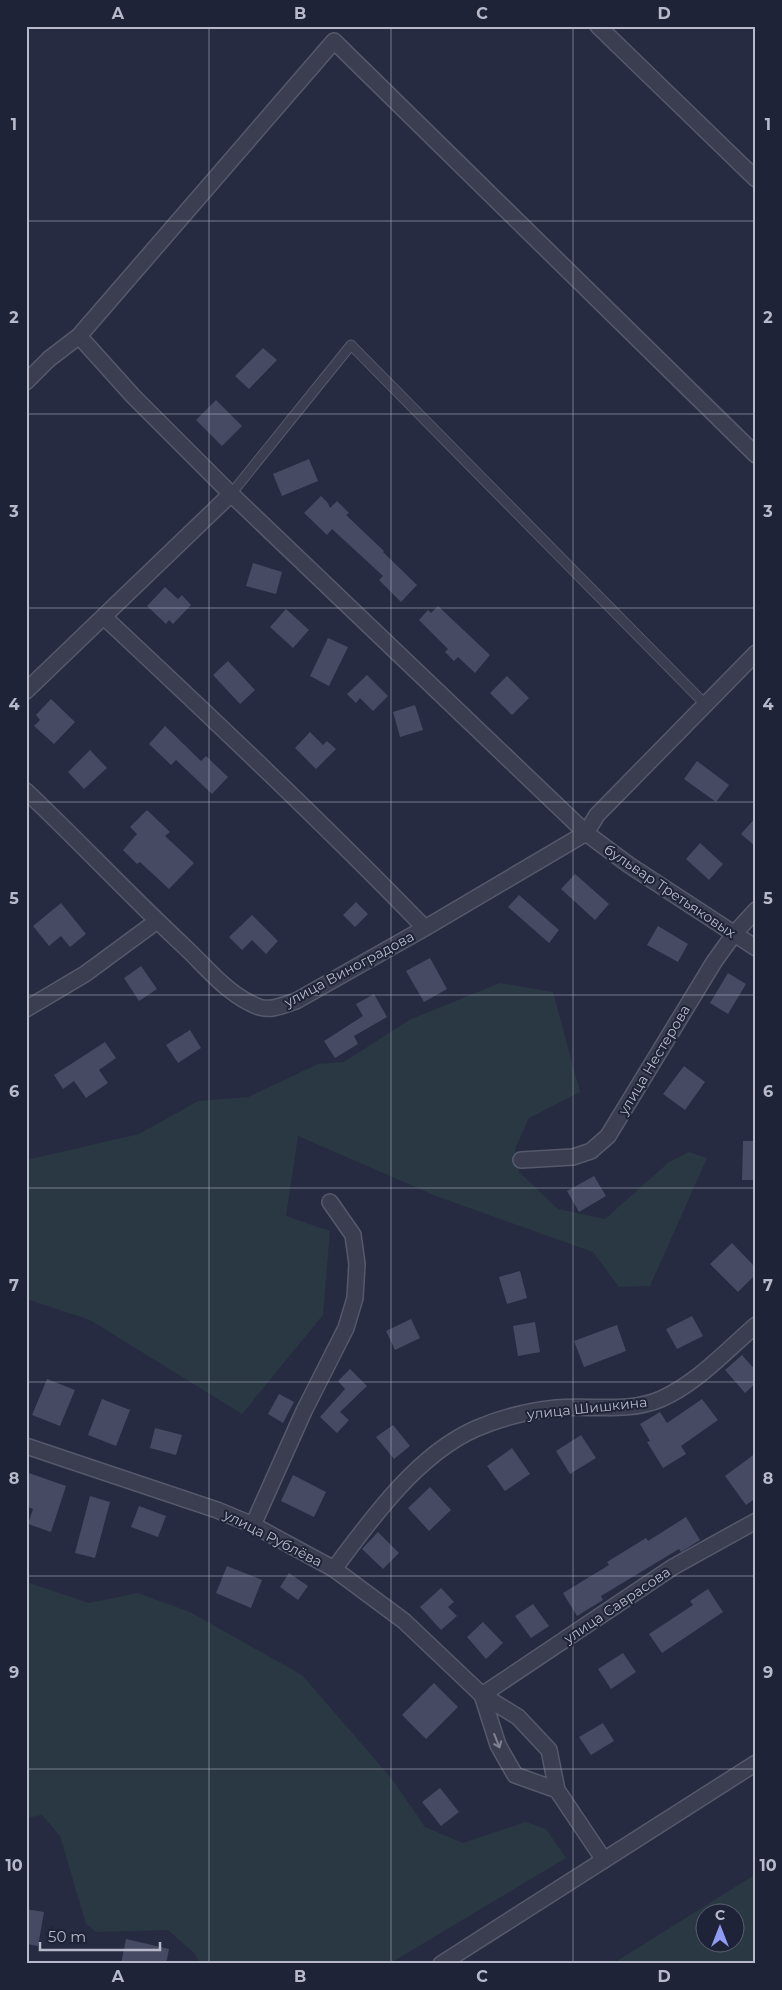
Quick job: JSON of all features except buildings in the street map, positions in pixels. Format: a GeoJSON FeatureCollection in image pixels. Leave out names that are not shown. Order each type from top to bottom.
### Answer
{"type":"FeatureCollection","features":[{"type":"Feature","properties":{"kind":"street"},"geometry":{"type":"LineString","coordinates":[[598,26],[756,179]]}},
{"type":"Feature","properties":{"kind":"street"},"geometry":{"type":"LineString","coordinates":[[26,382],[49,359],[79,336],[334,34],[756,455]]}},
{"type":"Feature","properties":{"kind":"street","name":"бульвар Третьяковых"},"geometry":{"type":"LineString","coordinates":[[79,336],[133,396],[231,494],[586,833],[629,865],[756,948]]}},
{"type":"Feature","properties":{"kind":"street"},"geometry":{"type":"LineString","coordinates":[[26,692],[231,494]]}},
{"type":"Feature","properties":{"kind":"street"},"geometry":{"type":"LineString","coordinates":[[104,617],[226,730],[350,850],[425,928]]}},
{"type":"Feature","properties":{"kind":"street"},"geometry":{"type":"LineString","coordinates":[[586,833],[597,815],[756,653]]}},
{"type":"Feature","properties":{"kind":"street","name":"улица Виноградова"},"geometry":{"type":"LineString","coordinates":[[26,791],[79,841],[157,921],[234,994],[260,1008],[276,1008],[296,1001],[586,833]]}},
{"type":"Feature","properties":{"kind":"street","name":"улица Нестерова"},"geometry":{"type":"LineString","coordinates":[[521,1160],[573,1157],[591,1151],[608,1136],[714,962],[734,934],[756,910]]}},
{"type":"Feature","properties":{"kind":"street"},"geometry":{"type":"LineString","coordinates":[[26,1009],[85,974],[157,921]]}},
{"type":"Feature","properties":{"kind":"street"},"geometry":{"type":"LineString","coordinates":[[252,1526],[304,1411],[346,1328],[356,1298],[357,1264],[354,1235],[330,1202]]}},
{"type":"Feature","properties":{"kind":"street","name":"улица Шишкина"},"geometry":{"type":"LineString","coordinates":[[334,1569],[370,1521],[416,1471],[444,1448],[474,1429],[511,1416],[556,1408],[635,1406],[660,1400],[692,1381],[756,1325]]}},
{"type":"Feature","properties":{"kind":"street","name":"улица Рублёва"},"geometry":{"type":"LineString","coordinates":[[26,1446],[89,1468],[152,1486],[217,1510],[334,1569],[404,1621],[482,1695],[518,1717],[549,1750],[557,1790]]}},
{"type":"Feature","properties":{"kind":"street","name":"улица Саврасова"},"geometry":{"type":"LineString","coordinates":[[482,1695],[673,1567],[756,1521]]}},
{"type":"Feature","properties":{"kind":"street"},"geometry":{"type":"LineString","coordinates":[[482,1695],[498,1745],[515,1775],[557,1790],[604,1860]]}},
{"type":"Feature","properties":{"kind":"street"},"geometry":{"type":"LineString","coordinates":[[441,1964],[756,1763]]}},
{"type":"Feature","properties":{"kind":"lane"},"geometry":{"type":"LineString","coordinates":[[231,494],[351,346],[706,704]]}},
{"type":"Feature","properties":{"kind":"shaded area"},"geometry":{"type":"Polygon","coordinates":[[[500,983],[553,992],[580,1092],[529,1118],[515,1149],[519,1172],[558,1209],[605,1219],[669,1162],[689,1152],[707,1158],[650,1286],[619,1287],[593,1252],[436,1196],[298,1136],[286,1216],[330,1231],[323,1315],[242,1414],[90,1320],[26,1299],[26,1160],[139,1134],[198,1101],[248,1097],[318,1064],[344,1062],[409,1020],[500,983]]]}},
{"type":"Feature","properties":{"kind":"shaded area"},"geometry":{"type":"Polygon","coordinates":[[[26,1582],[89,1603],[138,1593],[190,1612],[302,1675],[392,1779],[425,1827],[463,1843],[526,1822],[546,1829],[566,1858],[389,1964],[201,1964],[193,1952],[168,1930],[96,1932],[86,1924],[60,1836],[42,1815],[26,1818],[26,1582]]]}},
{"type":"Feature","properties":{"kind":"shaded area"},"geometry":{"type":"Polygon","coordinates":[[[756,1874],[756,1964],[612,1964],[694,1913],[694,1952],[744,1952],[744,1902],[711,1902],[756,1874]]]}}]}
